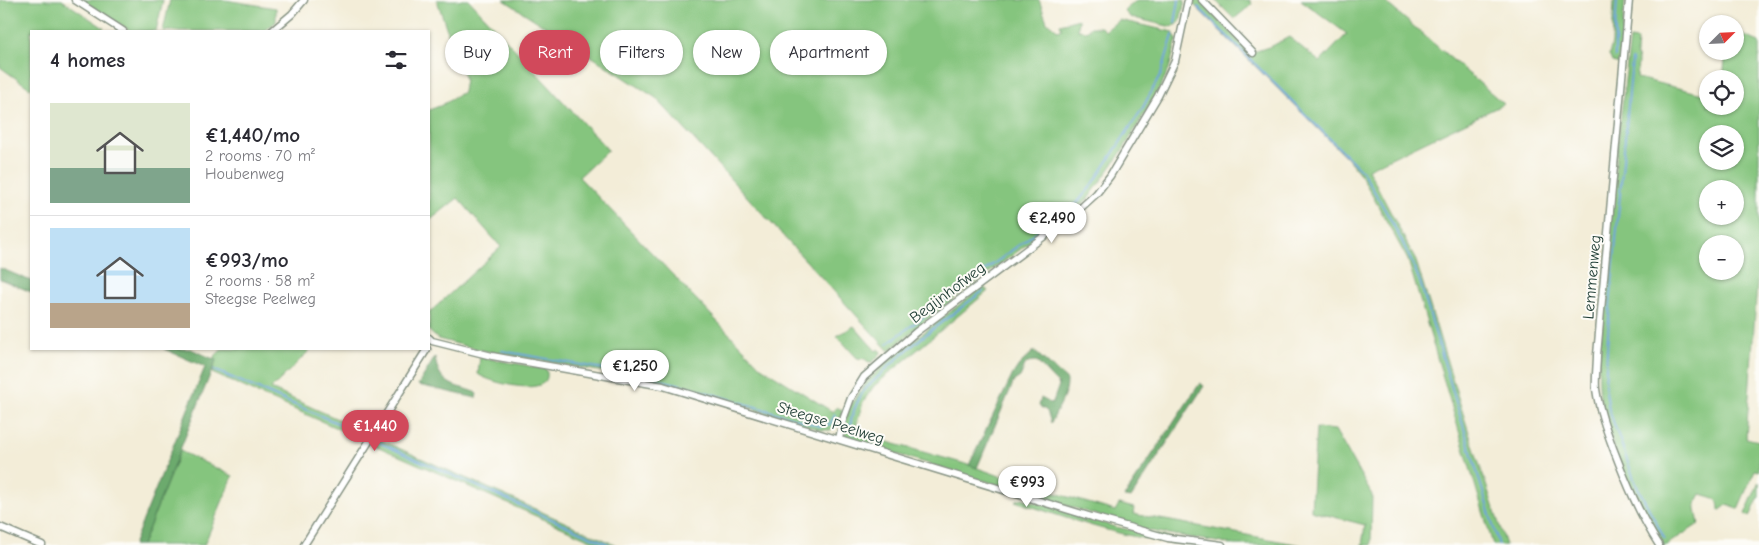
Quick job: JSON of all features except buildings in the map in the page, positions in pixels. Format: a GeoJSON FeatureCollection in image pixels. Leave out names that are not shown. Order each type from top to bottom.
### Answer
{"type":"FeatureCollection","features":[{"type":"Feature","properties":{"kind":"street"},"geometry":{"type":"LineString","coordinates":[[75,0],[121,30]]}},
{"type":"Feature","properties":{"kind":"street"},"geometry":{"type":"LineString","coordinates":[[273,30],[292,14],[304,0]]}},
{"type":"Feature","properties":{"kind":"street","name":"Begijnhofweg"},"geometry":{"type":"LineString","coordinates":[[839,439],[851,398],[864,377],[916,332],[1074,214],[1096,194],[1110,176],[1175,61],[1188,0]]}},
{"type":"Feature","properties":{"kind":"street"},"geometry":{"type":"LineString","coordinates":[[1202,0],[1253,53]]}},
{"type":"Feature","properties":{"kind":"street","name":"Lemmenweg"},"geometry":{"type":"LineString","coordinates":[[1629,0],[1597,355],[1596,387],[1604,424],[1632,496],[1659,545]]}},
{"type":"Feature","properties":{"kind":"street","name":"Steegse Peelweg"},"geometry":{"type":"LineString","coordinates":[[430,343],[662,386],[1092,517],[1168,538],[1222,545]]}},
{"type":"Feature","properties":{"kind":"street"},"geometry":{"type":"LineString","coordinates":[[304,545],[425,350]]}},
{"type":"Feature","properties":{"kind":"street"},"geometry":{"type":"LineString","coordinates":[[0,527],[42,545]]}},
{"type":"Feature","properties":{"kind":"green space"},"geometry":{"type":"Polygon","coordinates":[[[0,0],[62,0],[104,28],[102,30],[30,30],[30,88],[0,67],[0,0]]]}},
{"type":"Feature","properties":{"kind":"green space"},"geometry":{"type":"Polygon","coordinates":[[[82,0],[163,0],[156,30],[129,30],[82,0]]]}},
{"type":"Feature","properties":{"kind":"green space"},"geometry":{"type":"Polygon","coordinates":[[[170,0],[225,0],[276,8],[276,22],[265,30],[163,30],[170,0]]]}},
{"type":"Feature","properties":{"kind":"green space"},"geometry":{"type":"Polygon","coordinates":[[[437,0],[469,0],[497,30],[447,30],[437,0]]]}},
{"type":"Feature","properties":{"kind":"green space"},"geometry":{"type":"Polygon","coordinates":[[[504,0],[1039,0],[1047,22],[1059,31],[1062,29],[1060,24],[1079,19],[1078,30],[1086,31],[1091,27],[1101,27],[1105,31],[1119,20],[1173,32],[1177,40],[1169,69],[1160,88],[1123,150],[1088,199],[935,313],[889,351],[656,98],[620,75],[683,75],[683,30],[600,30],[600,62],[590,55],[590,30],[551,30],[504,0]]]}},
{"type":"Feature","properties":{"kind":"green space"},"geometry":{"type":"Polygon","coordinates":[[[1137,0],[1185,0],[1180,22],[1172,27],[1130,17],[1124,11],[1137,0]]]}},
{"type":"Feature","properties":{"kind":"green space"},"geometry":{"type":"Polygon","coordinates":[[[1200,0],[1250,53],[1272,46],[1289,37],[1320,62],[1347,34],[1301,0],[1383,0],[1504,104],[1368,169],[1416,261],[1506,545],[1493,545],[1408,260],[1361,175],[1348,159],[1190,1],[1200,0]]]}},
{"type":"Feature","properties":{"kind":"green space"},"geometry":{"type":"Polygon","coordinates":[[[1215,0],[1250,0],[1252,4],[1234,19],[1215,0]]]}},
{"type":"Feature","properties":{"kind":"green space"},"geometry":{"type":"Polygon","coordinates":[[[1614,0],[1625,0],[1620,64],[1612,62],[1609,55],[1612,43],[1614,0]]]}},
{"type":"Feature","properties":{"kind":"green space"},"geometry":{"type":"Polygon","coordinates":[[[1744,36],[1759,42],[1759,256],[1746,438],[1759,441],[1759,471],[1755,470],[1738,509],[1727,505],[1719,511],[1716,500],[1701,494],[1695,505],[1699,524],[1666,545],[1663,545],[1643,513],[1618,458],[1599,392],[1600,352],[1609,235],[1630,39],[1637,40],[1637,78],[1699,93],[1699,115],[1744,115],[1744,70],[1724,70],[1725,60],[1744,60],[1744,36]]]}},
{"type":"Feature","properties":{"kind":"green space"},"geometry":{"type":"Polygon","coordinates":[[[509,43],[519,54],[519,75],[538,75],[608,150],[579,177],[761,367],[833,412],[837,407],[843,411],[838,424],[831,430],[821,430],[688,389],[633,377],[485,351],[438,339],[430,332],[430,312],[501,247],[458,198],[430,220],[430,110],[442,105],[463,92],[465,79],[463,75],[509,75],[509,43]]]}},
{"type":"Feature","properties":{"kind":"green space"},"geometry":{"type":"Polygon","coordinates":[[[0,268],[30,281],[30,292],[0,279],[0,268]]]}},
{"type":"Feature","properties":{"kind":"green space"},"geometry":{"type":"Polygon","coordinates":[[[983,286],[988,291],[874,386],[863,402],[855,431],[856,433],[969,465],[1017,482],[1015,488],[1012,489],[850,440],[845,436],[845,420],[849,407],[868,380],[896,354],[983,286]]]}},
{"type":"Feature","properties":{"kind":"green space"},"geometry":{"type":"Polygon","coordinates":[[[854,326],[876,351],[879,349],[881,353],[873,362],[857,358],[837,336],[854,326]]]}},
{"type":"Feature","properties":{"kind":"green space"},"geometry":{"type":"Polygon","coordinates":[[[166,350],[193,350],[216,360],[142,545],[133,545],[205,367],[166,350]]]}},
{"type":"Feature","properties":{"kind":"green space"},"geometry":{"type":"Polygon","coordinates":[[[221,350],[310,350],[271,389],[371,434],[366,441],[212,373],[216,360],[213,358],[221,350]]]}},
{"type":"Feature","properties":{"kind":"green space"},"geometry":{"type":"Polygon","coordinates":[[[1034,351],[1067,380],[1064,396],[1051,423],[1047,411],[1039,406],[1041,398],[1050,403],[1053,402],[1059,385],[1035,361],[1028,363],[1024,366],[1020,377],[1014,381],[977,468],[969,465],[1013,374],[1019,365],[1034,351]]]}},
{"type":"Feature","properties":{"kind":"green space"},"geometry":{"type":"Polygon","coordinates":[[[435,357],[440,373],[447,381],[472,391],[477,394],[476,398],[418,385],[435,357]]]}},
{"type":"Feature","properties":{"kind":"green space"},"geometry":{"type":"Polygon","coordinates":[[[480,357],[546,369],[547,378],[542,384],[532,387],[507,385],[478,374],[480,357]]]}},
{"type":"Feature","properties":{"kind":"green space"},"geometry":{"type":"Polygon","coordinates":[[[1200,383],[1204,386],[1131,498],[1124,497],[1200,383]]]}},
{"type":"Feature","properties":{"kind":"green space"},"geometry":{"type":"Polygon","coordinates":[[[1316,428],[1335,430],[1372,495],[1371,545],[1362,545],[1365,525],[1311,511],[1316,428]]]}},
{"type":"Feature","properties":{"kind":"green space"},"geometry":{"type":"Polygon","coordinates":[[[378,439],[616,545],[602,545],[374,445],[378,439]]]}},
{"type":"Feature","properties":{"kind":"green space"},"geometry":{"type":"Polygon","coordinates":[[[180,451],[233,476],[204,545],[142,545],[180,451]]]}},
{"type":"Feature","properties":{"kind":"green space"},"geometry":{"type":"Polygon","coordinates":[[[1759,482],[1759,497],[1750,517],[1745,514],[1759,482]]]}},
{"type":"Feature","properties":{"kind":"green space"},"geometry":{"type":"Polygon","coordinates":[[[1025,484],[1115,511],[1119,504],[1134,508],[1133,514],[1301,545],[1235,545],[1145,530],[1023,492],[1025,484]]]}},
{"type":"Feature","properties":{"kind":"green space"},"geometry":{"type":"Polygon","coordinates":[[[1022,498],[1115,527],[1208,545],[1159,541],[1110,531],[1015,501],[1022,498]]]}},
{"type":"Feature","properties":{"kind":"waterway"},"geometry":{"type":"LineString","coordinates":[[1175,23],[1179,0]]}},
{"type":"Feature","properties":{"kind":"waterway"},"geometry":{"type":"LineString","coordinates":[[1615,57],[1617,0]]}},
{"type":"Feature","properties":{"kind":"waterway"},"geometry":{"type":"LineString","coordinates":[[1198,7],[1362,171],[1386,212],[1408,253],[1420,282],[1499,545]]}},
{"type":"Feature","properties":{"kind":"waterway"},"geometry":{"type":"LineString","coordinates":[[887,344],[1077,203],[1093,184],[1142,109],[1161,74],[1173,35]]}},
{"type":"Feature","properties":{"kind":"waterway"},"geometry":{"type":"LineString","coordinates":[[1632,60],[1609,318],[1605,385],[1609,410],[1635,482],[1664,538]]}},
{"type":"Feature","properties":{"kind":"waterway"},"geometry":{"type":"LineString","coordinates":[[854,434],[851,419],[855,407],[867,387],[919,340],[983,291]]}},
{"type":"Feature","properties":{"kind":"waterway"},"geometry":{"type":"LineString","coordinates":[[502,351],[644,376],[682,385],[820,426],[830,424],[835,415]]}},
{"type":"Feature","properties":{"kind":"waterway"},"geometry":{"type":"LineString","coordinates":[[214,370],[365,435]]}},
{"type":"Feature","properties":{"kind":"waterway"},"geometry":{"type":"LineString","coordinates":[[380,443],[610,545]]}}]}
